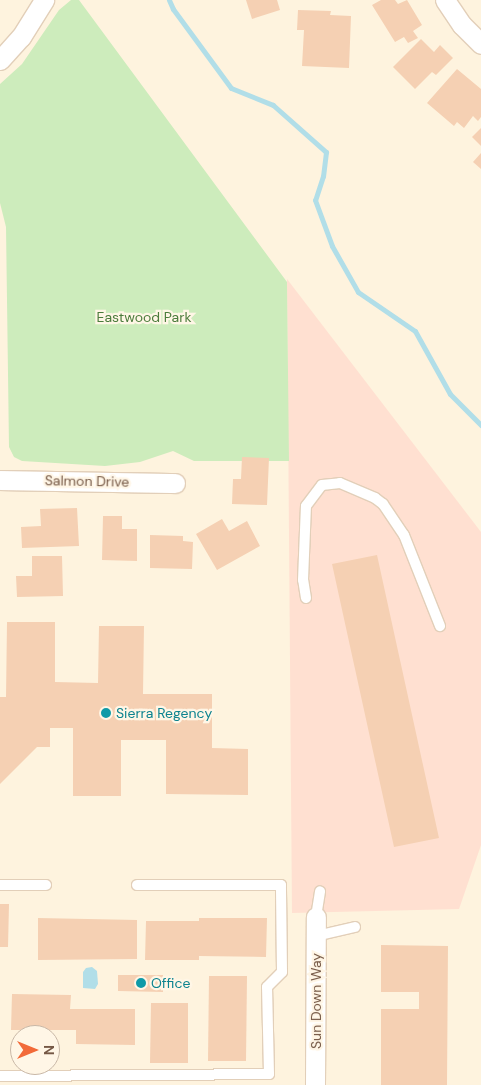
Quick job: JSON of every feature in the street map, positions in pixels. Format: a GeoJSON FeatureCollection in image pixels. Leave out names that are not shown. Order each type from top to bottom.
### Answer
{"type":"FeatureCollection","features":[{"type":"Feature","properties":{"kind":"street"},"geometry":{"type":"LineString","coordinates":[[0,60],[21,38],[44,0]]}},
{"type":"Feature","properties":{"kind":"street"},"geometry":{"type":"LineString","coordinates":[[444,0],[462,26],[481,44]]}},
{"type":"Feature","properties":{"kind":"street","name":"Salmon Drive"},"geometry":{"type":"LineString","coordinates":[[0,480],[174,483]]}},
{"type":"Feature","properties":{"kind":"street","name":"Sun Down Way"},"geometry":{"type":"LineString","coordinates":[[315,1085],[316,917]]}},
{"type":"Feature","properties":{"kind":"lane"},"geometry":{"type":"LineString","coordinates":[[306,598],[303,580],[306,506],[322,485],[340,483],[375,498],[383,504],[404,535],[440,626]]}},
{"type":"Feature","properties":{"kind":"lane"},"geometry":{"type":"LineString","coordinates":[[0,885],[46,885]]}},
{"type":"Feature","properties":{"kind":"lane"},"geometry":{"type":"LineString","coordinates":[[0,1076],[269,1074],[268,987],[282,972],[281,885],[136,885]]}},
{"type":"Feature","properties":{"kind":"lane"},"geometry":{"type":"LineString","coordinates":[[316,917],[320,891]]}},
{"type":"Feature","properties":{"kind":"lane"},"geometry":{"type":"LineString","coordinates":[[316,936],[355,927]]}},
{"type":"Feature","properties":{"kind":"shaded area"},"geometry":{"type":"Polygon","coordinates":[[[287,279],[481,532],[481,845],[459,909],[292,913],[287,279]]]}},
{"type":"Feature","properties":{"kind":"green space","name":"Eastwood Park"},"geometry":{"type":"Polygon","coordinates":[[[71,0],[79,0],[287,282],[289,461],[194,461],[173,451],[140,462],[105,466],[22,461],[14,457],[9,447],[6,227],[0,203],[0,84],[22,64],[59,10],[71,0]]]}},
{"type":"Feature","properties":{"kind":"water"},"geometry":{"type":"Polygon","coordinates":[[[92,967],[97,971],[98,984],[95,989],[83,988],[83,972],[86,968],[92,967]]]}},
{"type":"Feature","properties":{"kind":"building"},"geometry":{"type":"Polygon","coordinates":[[[246,0],[277,0],[280,10],[252,19],[246,0]]]}},
{"type":"Feature","properties":{"kind":"building"},"geometry":{"type":"Polygon","coordinates":[[[381,0],[395,0],[398,4],[407,0],[422,25],[413,31],[418,38],[408,43],[404,37],[395,42],[372,5],[381,0]]]}},
{"type":"Feature","properties":{"kind":"building"},"geometry":{"type":"Polygon","coordinates":[[[298,10],[331,11],[330,15],[351,16],[349,68],[302,66],[304,30],[297,30],[298,10]]]}},
{"type":"Feature","properties":{"kind":"building"},"geometry":{"type":"Polygon","coordinates":[[[421,39],[434,52],[440,45],[453,58],[436,75],[432,72],[415,89],[393,67],[421,39]]]}},
{"type":"Feature","properties":{"kind":"building"},"geometry":{"type":"Polygon","coordinates":[[[457,69],[481,89],[481,117],[478,121],[473,116],[464,128],[457,122],[454,126],[427,103],[457,69]]]}},
{"type":"Feature","properties":{"kind":"building"},"geometry":{"type":"Polygon","coordinates":[[[481,128],[481,146],[472,137],[481,128]]]}},
{"type":"Feature","properties":{"kind":"building"},"geometry":{"type":"Polygon","coordinates":[[[481,153],[481,169],[473,162],[481,153]]]}},
{"type":"Feature","properties":{"kind":"building"},"geometry":{"type":"Polygon","coordinates":[[[242,457],[269,458],[267,505],[232,504],[233,479],[241,479],[242,457]]]}},
{"type":"Feature","properties":{"kind":"building"},"geometry":{"type":"Polygon","coordinates":[[[77,508],[79,546],[22,548],[21,527],[41,526],[40,509],[77,508]]]}},
{"type":"Feature","properties":{"kind":"building"},"geometry":{"type":"Polygon","coordinates":[[[103,516],[122,516],[122,529],[137,529],[137,561],[102,560],[103,516]]]}},
{"type":"Feature","properties":{"kind":"building"},"geometry":{"type":"Polygon","coordinates":[[[222,519],[229,531],[247,521],[260,546],[217,570],[196,534],[222,519]]]}},
{"type":"Feature","properties":{"kind":"building"},"geometry":{"type":"Polygon","coordinates":[[[150,535],[183,536],[183,541],[193,542],[192,569],[150,568],[150,535]]]}},
{"type":"Feature","properties":{"kind":"building"},"geometry":{"type":"Polygon","coordinates":[[[377,555],[439,838],[394,847],[332,564],[377,555]]]}},
{"type":"Feature","properties":{"kind":"building"},"geometry":{"type":"Polygon","coordinates":[[[32,556],[62,556],[63,596],[17,597],[16,576],[32,576],[32,556]]]}},
{"type":"Feature","properties":{"kind":"building","name":"Sierra Regency"},"geometry":{"type":"Polygon","coordinates":[[[7,622],[55,622],[55,682],[98,683],[99,626],[144,626],[143,694],[212,694],[212,748],[248,749],[248,795],[166,794],[166,740],[121,740],[121,796],[73,796],[73,728],[50,728],[50,747],[37,747],[0,784],[0,697],[6,697],[7,622]]]}},
{"type":"Feature","properties":{"kind":"building"},"geometry":{"type":"Polygon","coordinates":[[[0,904],[9,904],[8,947],[0,947],[0,904]]]}},
{"type":"Feature","properties":{"kind":"building"},"geometry":{"type":"Polygon","coordinates":[[[38,918],[137,920],[137,959],[38,960],[38,918]]]}},
{"type":"Feature","properties":{"kind":"building"},"geometry":{"type":"Polygon","coordinates":[[[199,918],[267,918],[266,957],[199,956],[199,960],[145,960],[146,921],[199,921],[199,918]]]}},
{"type":"Feature","properties":{"kind":"building"},"geometry":{"type":"Polygon","coordinates":[[[381,945],[448,946],[447,1085],[381,1085],[381,1009],[419,1009],[419,992],[381,992],[381,945]]]}},
{"type":"Feature","properties":{"kind":"building","name":"Office"},"geometry":{"type":"Polygon","coordinates":[[[118,975],[163,975],[163,992],[118,991],[118,975]]]}},
{"type":"Feature","properties":{"kind":"building"},"geometry":{"type":"Polygon","coordinates":[[[209,976],[247,976],[246,1061],[208,1061],[209,976]]]}},
{"type":"Feature","properties":{"kind":"building"},"geometry":{"type":"Polygon","coordinates":[[[12,994],[71,995],[70,1009],[135,1009],[135,1045],[76,1044],[76,1030],[60,1030],[60,1025],[11,1025],[12,994]]]}},
{"type":"Feature","properties":{"kind":"building"},"geometry":{"type":"Polygon","coordinates":[[[151,1003],[188,1003],[188,1063],[150,1063],[151,1003]]]}},
{"type":"Feature","properties":{"kind":"waterway"},"geometry":{"type":"LineString","coordinates":[[169,0],[173,9],[231,88],[273,105],[326,152],[323,176],[315,200],[332,246],[358,292],[415,331],[450,394],[481,425]]}},
{"type":"Feature","properties":{"kind":"place","name":"Sierra Regency"},"geometry":{"type":"Point","coordinates":[106,713]}},
{"type":"Feature","properties":{"kind":"place","name":"Office"},"geometry":{"type":"Point","coordinates":[141,983]}}]}
